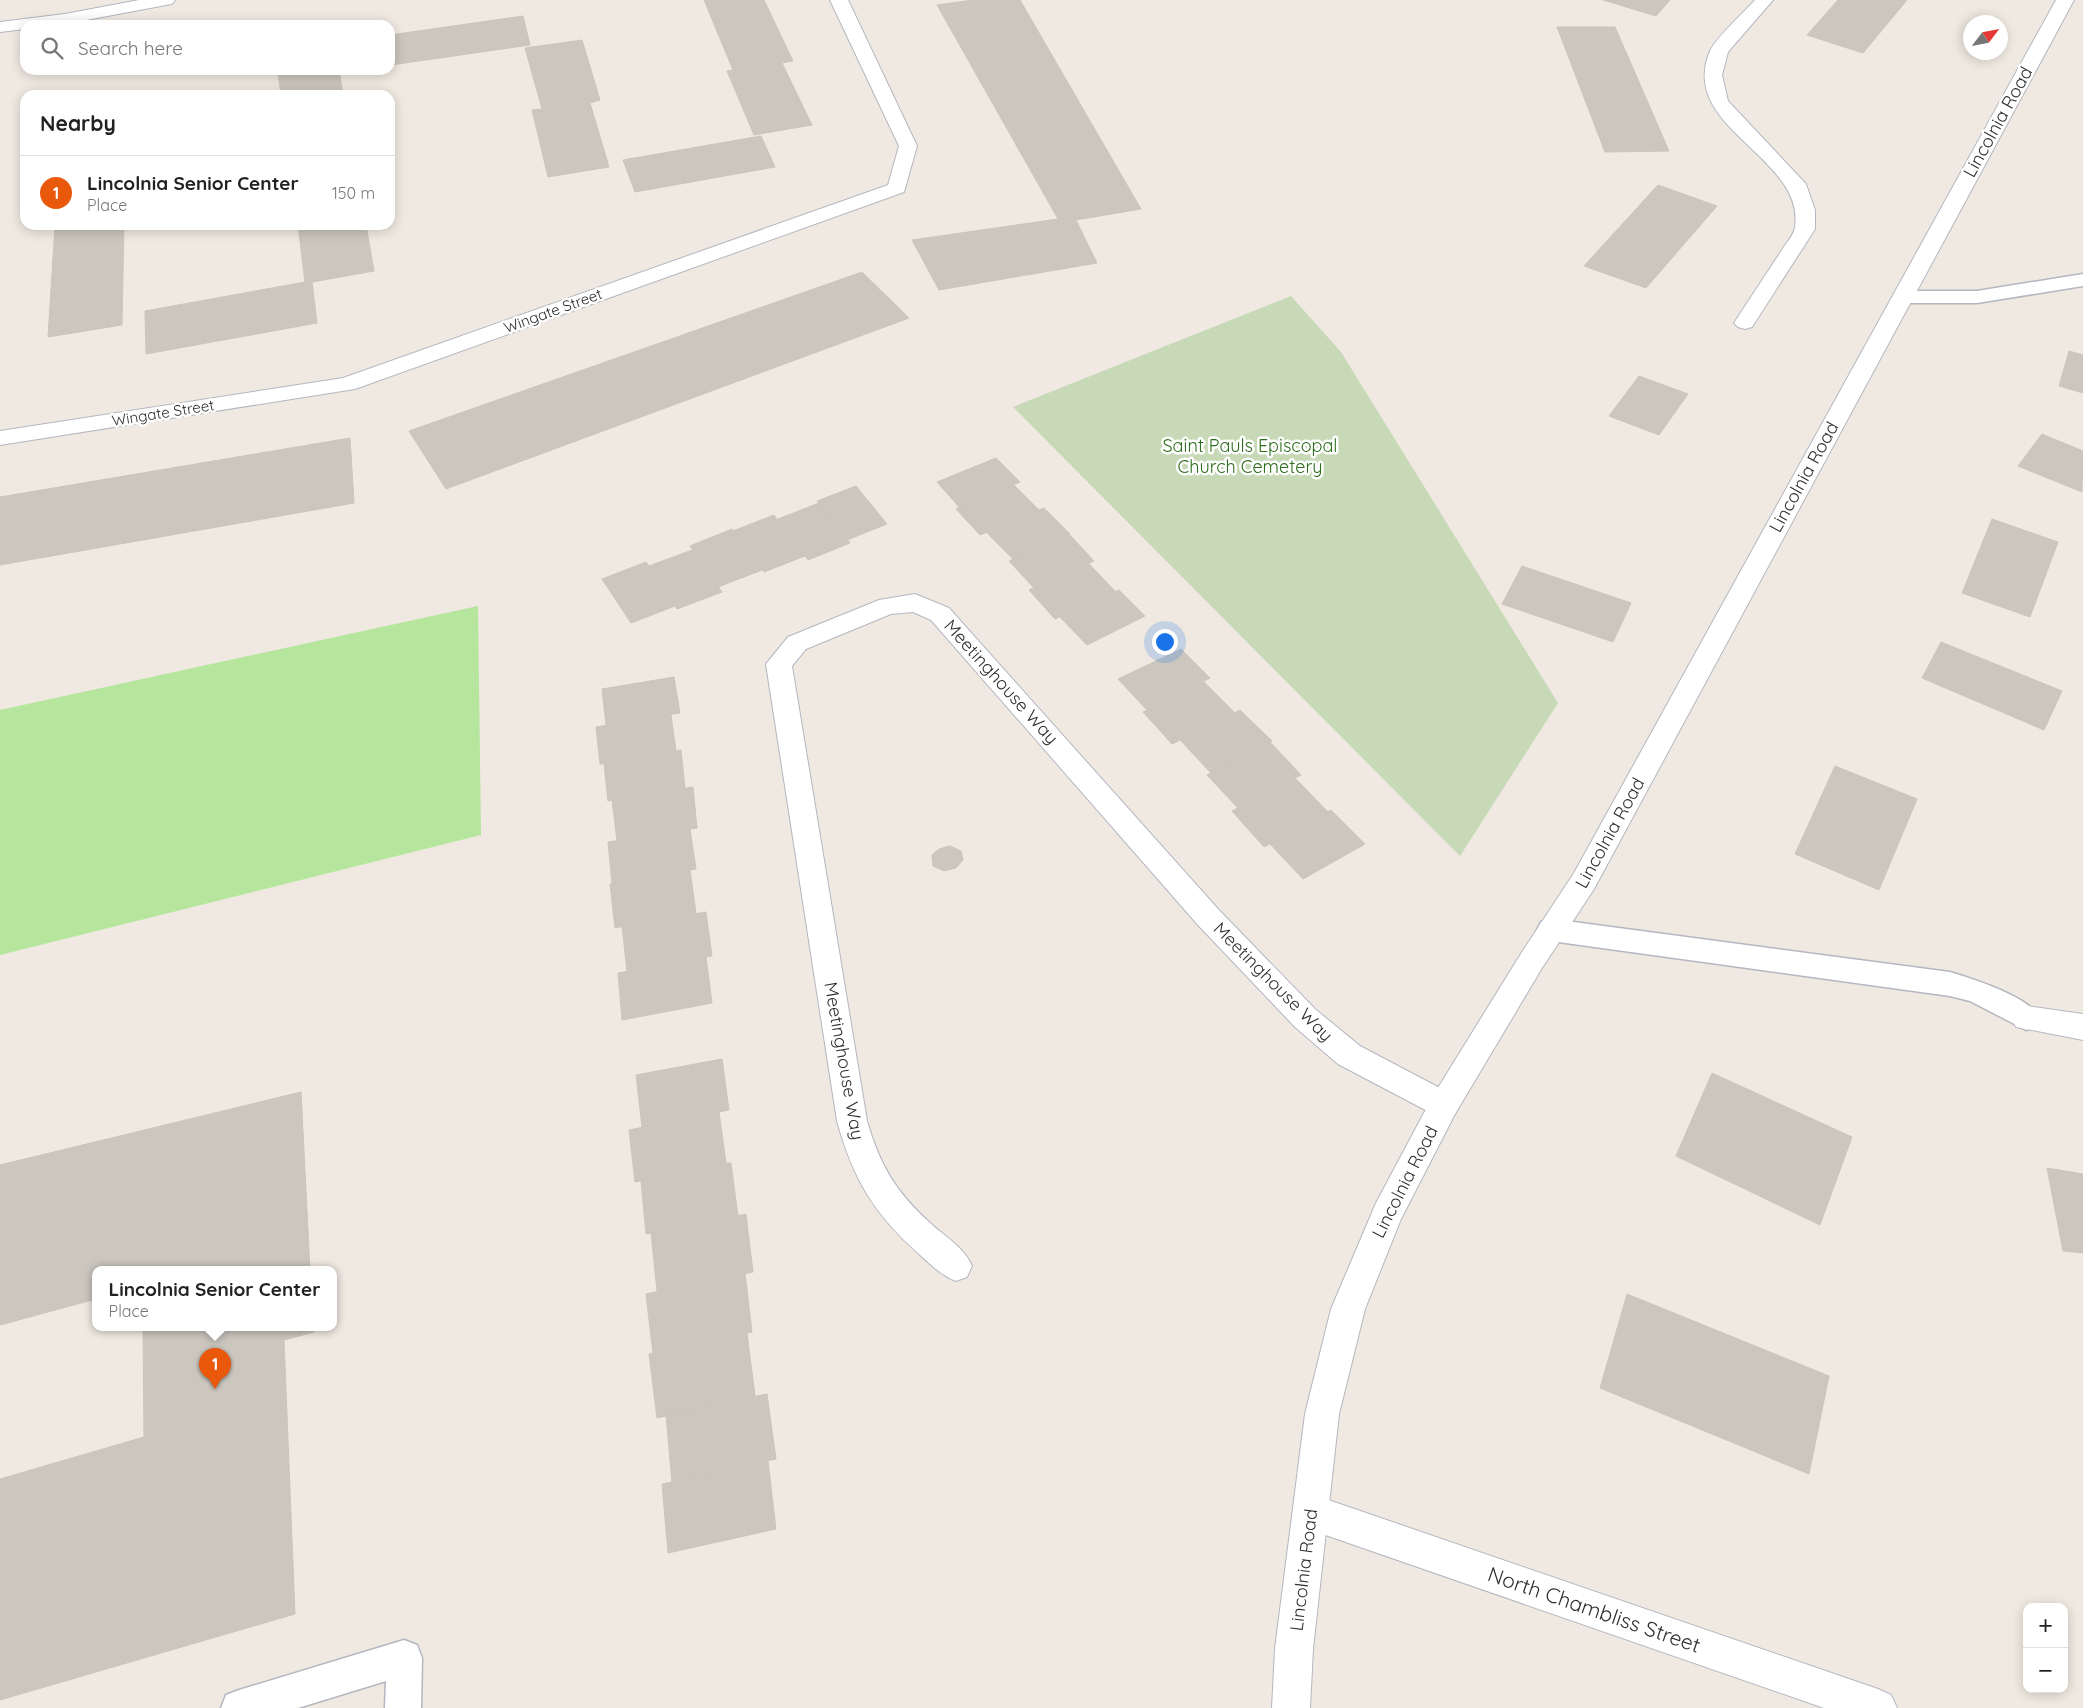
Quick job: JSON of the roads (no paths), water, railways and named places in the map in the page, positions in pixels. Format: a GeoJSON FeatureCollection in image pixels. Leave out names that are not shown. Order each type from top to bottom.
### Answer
{"type":"FeatureCollection","features":[{"type":"Feature","properties":{"kind":"street"},"geometry":{"type":"LineString","coordinates":[[57,20],[166,0]]}},
{"type":"Feature","properties":{"kind":"street","name":"Wingate Street"},"geometry":{"type":"LineString","coordinates":[[0,438],[347,384],[897,188],[908,146],[839,0]]}},
{"type":"Feature","properties":{"kind":"street"},"geometry":{"type":"LineString","coordinates":[[1744,323],[1806,229],[1805,210],[1796,184],[1719,102],[1713,75],[1719,51],[1764,0]]}},
{"type":"Feature","properties":{"kind":"street","name":"Lincolnia Road"},"geometry":{"type":"LineString","coordinates":[[1291,1708],[1294,1649],[1322,1414],[1348,1309],[1387,1213],[1444,1105],[1551,930],[1584,881],[2064,0]]}},
{"type":"Feature","properties":{"kind":"street"},"geometry":{"type":"LineString","coordinates":[[0,27],[20,25]]}},
{"type":"Feature","properties":{"kind":"street","name":"Meetinghouse Way"},"geometry":{"type":"LineString","coordinates":[[956,1266],[901,1218],[882,1196],[868,1171],[858,1146],[852,1122],[781,682],[780,664],[797,643],[888,606],[915,603],[940,614],[1208,917],[1305,1018],[1349,1055],[1444,1105]]}},
{"type":"Feature","properties":{"kind":"street"},"geometry":{"type":"LineString","coordinates":[[2026,1018],[2083,1027]]}},
{"type":"Feature","properties":{"kind":"street","name":"North Chambliss Street"},"geometry":{"type":"LineString","coordinates":[[1311,1512],[1878,1708]]}},
{"type":"Feature","properties":{"kind":"lane"},"geometry":{"type":"LineString","coordinates":[[1903,297],[1977,297],[2083,280]]}},
{"type":"Feature","properties":{"kind":"lane"},"geometry":{"type":"LineString","coordinates":[[1551,930],[1950,984],[1978,992],[2026,1018]]}},
{"type":"Feature","properties":{"kind":"lane"},"geometry":{"type":"LineString","coordinates":[[240,1708],[404,1658],[403,1708]]}},
{"type":"Feature","properties":{"kind":"place","name":"Lincolnia Senior Center"},"geometry":{"type":"Point","coordinates":[215,1389]}},
{"type":"Feature","properties":{"kind":"park label","name":"Saint Pauls Episcopal Church Cemetery"},"geometry":{"type":"Point","coordinates":[1250,456]}}]}
